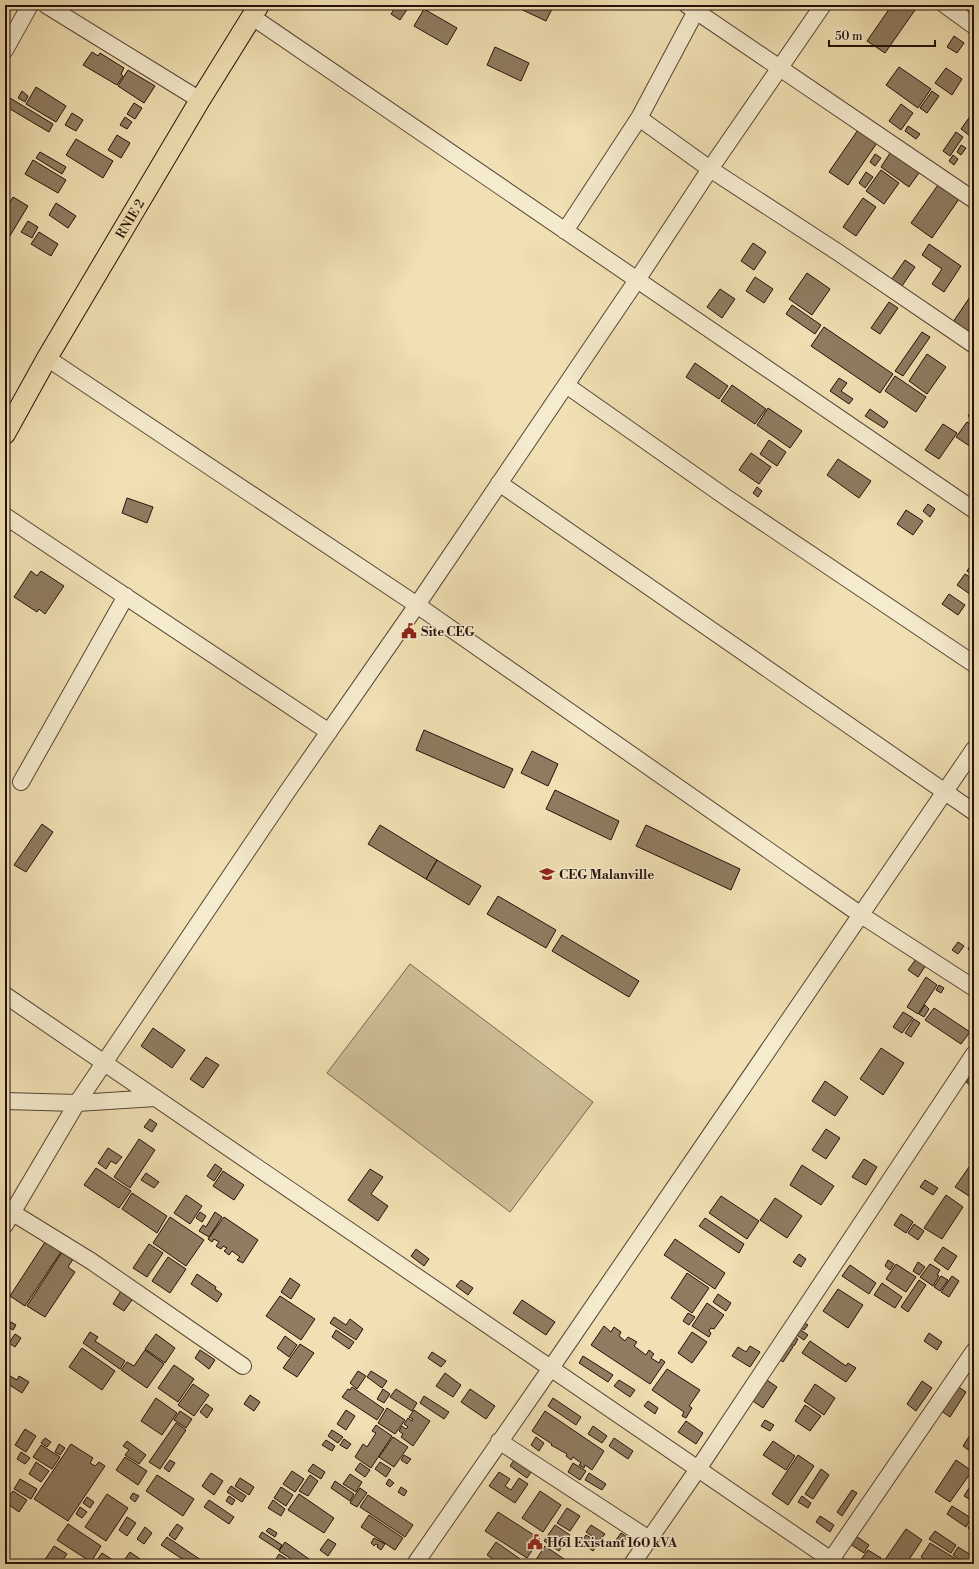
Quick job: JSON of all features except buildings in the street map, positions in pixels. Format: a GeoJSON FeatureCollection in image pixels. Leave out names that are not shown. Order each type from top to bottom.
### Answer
{"type":"FeatureCollection","features":[{"type":"Feature","properties":{"kind":"main road","name":"RNIE 2"},"geometry":{"type":"LineString","coordinates":[[5,434],[47,358],[200,100],[255,11]]}},
{"type":"Feature","properties":{"kind":"street"},"geometry":{"type":"LineString","coordinates":[[5,50],[30,5]]}},
{"type":"Feature","properties":{"kind":"street"},"geometry":{"type":"LineString","coordinates":[[46,5],[200,100]]}},
{"type":"Feature","properties":{"kind":"street"},"geometry":{"type":"LineString","coordinates":[[243,1366],[91,1261],[9,1219],[77,1102],[417,605],[637,280],[710,169],[823,5]]}},
{"type":"Feature","properties":{"kind":"street"},"geometry":{"type":"LineString","coordinates":[[945,5],[974,26]]}},
{"type":"Feature","properties":{"kind":"street"},"geometry":{"type":"LineString","coordinates":[[565,231],[639,118],[691,8],[974,200]]}},
{"type":"Feature","properties":{"kind":"street"},"geometry":{"type":"LineString","coordinates":[[255,11],[565,231],[974,510]]}},
{"type":"Feature","properties":{"kind":"street"},"geometry":{"type":"LineString","coordinates":[[639,118],[710,169],[839,253],[974,345]]}},
{"type":"Feature","properties":{"kind":"street"},"geometry":{"type":"LineString","coordinates":[[47,358],[417,605],[861,914],[974,988]]}},
{"type":"Feature","properties":{"kind":"street"},"geometry":{"type":"LineString","coordinates":[[566,385],[727,498],[974,664]]}},
{"type":"Feature","properties":{"kind":"street"},"geometry":{"type":"LineString","coordinates":[[499,483],[974,812]]}},
{"type":"Feature","properties":{"kind":"street"},"geometry":{"type":"LineString","coordinates":[[5,516],[329,732]]}},
{"type":"Feature","properties":{"kind":"street"},"geometry":{"type":"LineString","coordinates":[[22,782],[126,596]]}},
{"type":"Feature","properties":{"kind":"street"},"geometry":{"type":"LineString","coordinates":[[415,1564],[551,1368],[974,749]]}},
{"type":"Feature","properties":{"kind":"street"},"geometry":{"type":"LineString","coordinates":[[5,995],[832,1562],[974,1351]]}},
{"type":"Feature","properties":{"kind":"street"},"geometry":{"type":"LineString","coordinates":[[632,1564],[698,1469],[974,1054]]}},
{"type":"Feature","properties":{"kind":"street"},"geometry":{"type":"LineString","coordinates":[[5,1101],[77,1102],[156,1098]]}},
{"type":"Feature","properties":{"kind":"street"},"geometry":{"type":"LineString","coordinates":[[499,1441],[649,1539]]}},
{"type":"Feature","properties":{"kind":"shaded area"},"geometry":{"type":"Polygon","coordinates":[[[410,964],[593,1102],[510,1212],[327,1073],[410,964]]]}},
{"type":"Feature","properties":{"kind":"place","name":"Site CEG"},"geometry":{"type":"Point","coordinates":[409,631]}},
{"type":"Feature","properties":{"kind":"place","name":"CEG Malanville"},"geometry":{"type":"Point","coordinates":[547,874]}},
{"type":"Feature","properties":{"kind":"place","name":"H61 Existant 160 kVA"},"geometry":{"type":"Point","coordinates":[535,1542]}}]}
